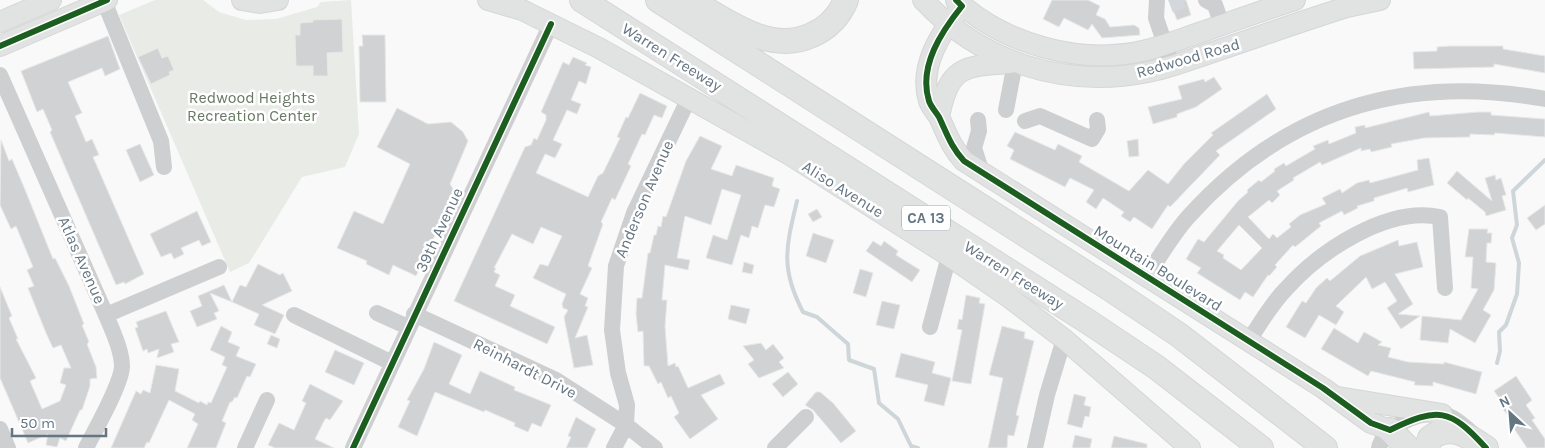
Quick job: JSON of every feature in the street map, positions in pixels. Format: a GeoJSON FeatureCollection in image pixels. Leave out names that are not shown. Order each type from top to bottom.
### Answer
{"type":"FeatureCollection","features":[{"type":"Feature","properties":{"kind":"highway","name":"Warren Freeway"},"geometry":{"type":"LineString","coordinates":[[582,0],[1087,321],[1156,367],[1261,448]]}},
{"type":"Feature","properties":{"kind":"highway","name":"CA 13"},"geometry":{"type":"LineString","coordinates":[[658,0],[1140,309],[1245,384],[1326,448]]}},
{"type":"Feature","properties":{"kind":"highway"},"geometry":{"type":"LineString","coordinates":[[690,0],[752,34],[767,40],[795,42],[821,31],[840,12],[846,0]]}},
{"type":"Feature","properties":{"kind":"highway"},"geometry":{"type":"LineString","coordinates":[[1427,448],[1430,438],[1446,430],[1462,433],[1486,448]]}},
{"type":"Feature","properties":{"kind":"highway"},"geometry":{"type":"LineString","coordinates":[[1385,439],[1408,448]]}},
{"type":"Feature","properties":{"kind":"main road"},"geometry":{"type":"LineString","coordinates":[[0,46],[106,0]]}},
{"type":"Feature","properties":{"kind":"main road"},"geometry":{"type":"LineString","coordinates":[[242,0],[260,3],[278,0]]}},
{"type":"Feature","properties":{"kind":"main road","name":"Aliso Avenue"},"geometry":{"type":"LineString","coordinates":[[488,0],[522,10],[599,48],[790,156],[949,256],[1008,296],[1064,339],[1186,446]]}},
{"type":"Feature","properties":{"kind":"main road","name":"Redwood Road"},"geometry":{"type":"LineString","coordinates":[[923,0],[947,24],[990,52],[1015,63],[1046,72],[1089,76],[1129,75],[1172,65],[1348,4],[1380,0]]}},
{"type":"Feature","properties":{"kind":"main road","name":"Redwood Road"},"geometry":{"type":"LineString","coordinates":[[959,3],[1002,32],[1031,44],[1059,50],[1111,55],[1147,50],[1295,0]]}},
{"type":"Feature","properties":{"kind":"main road"},"geometry":{"type":"LineString","coordinates":[[0,22],[43,2]]}},
{"type":"Feature","properties":{"kind":"main road","name":"Mountain Boulevard"},"geometry":{"type":"LineString","coordinates":[[959,3],[934,48],[927,77],[930,101],[953,148],[964,160],[1334,396],[1371,423],[1385,439]]}},
{"type":"Feature","properties":{"kind":"main road"},"geometry":{"type":"LineString","coordinates":[[939,117],[945,91],[955,75],[974,66],[1015,63]]}},
{"type":"Feature","properties":{"kind":"main road"},"geometry":{"type":"LineString","coordinates":[[1334,396],[1442,414]]}},
{"type":"Feature","properties":{"kind":"street"},"geometry":{"type":"LineString","coordinates":[[106,0],[161,141],[164,168]]}},
{"type":"Feature","properties":{"kind":"street"},"geometry":{"type":"LineString","coordinates":[[1206,0],[1215,5],[1222,25]]}},
{"type":"Feature","properties":{"kind":"street"},"geometry":{"type":"LineString","coordinates":[[43,2],[50,25]]}},
{"type":"Feature","properties":{"kind":"street"},"geometry":{"type":"LineString","coordinates":[[1161,5],[1156,18],[1172,65]]}},
{"type":"Feature","properties":{"kind":"street","name":"39th Avenue"},"geometry":{"type":"LineString","coordinates":[[353,448],[551,24]]}},
{"type":"Feature","properties":{"kind":"street"},"geometry":{"type":"LineString","coordinates":[[1008,102],[1015,63]]}},
{"type":"Feature","properties":{"kind":"street","name":"Atlas Avenue"},"geometry":{"type":"LineString","coordinates":[[0,75],[106,315],[119,350],[122,367],[119,380],[86,448]]}},
{"type":"Feature","properties":{"kind":"street"},"geometry":{"type":"LineString","coordinates":[[1146,277],[1189,216],[1237,168],[1283,137],[1330,114],[1384,98],[1445,91],[1517,94],[1545,99]]}},
{"type":"Feature","properties":{"kind":"street","name":"Anderson Avenue"},"geometry":{"type":"LineString","coordinates":[[614,448],[626,425],[627,405],[618,373],[612,330],[616,266],[634,214],[689,98]]}},
{"type":"Feature","properties":{"kind":"street"},"geometry":{"type":"LineString","coordinates":[[1034,113],[1092,140],[1098,130],[1097,120]]}},
{"type":"Feature","properties":{"kind":"street"},"geometry":{"type":"LineString","coordinates":[[978,120],[979,131],[974,148],[982,173]]}},
{"type":"Feature","properties":{"kind":"street"},"geometry":{"type":"LineString","coordinates":[[1248,342],[1284,290],[1311,263],[1349,238],[1389,220],[1422,213],[1440,217],[1445,288]]}},
{"type":"Feature","properties":{"kind":"street"},"geometry":{"type":"LineString","coordinates":[[930,327],[949,256]]}},
{"type":"Feature","properties":{"kind":"street"},"geometry":{"type":"LineString","coordinates":[[106,315],[219,267]]}},
{"type":"Feature","properties":{"kind":"street","name":"Reinhardt Drive"},"geometry":{"type":"LineString","coordinates":[[377,313],[411,321],[556,380],[626,425],[655,448]]}},
{"type":"Feature","properties":{"kind":"street"},"geometry":{"type":"LineString","coordinates":[[294,315],[392,364]]}},
{"type":"Feature","properties":{"kind":"street"},"geometry":{"type":"LineString","coordinates":[[1035,448],[1047,395],[1064,339]]}},
{"type":"Feature","properties":{"kind":"street"},"geometry":{"type":"LineString","coordinates":[[245,448],[267,400]]}},
{"type":"Feature","properties":{"kind":"street"},"geometry":{"type":"LineString","coordinates":[[1385,439],[1422,415],[1442,414],[1466,427],[1486,448]]}},
{"type":"Feature","properties":{"kind":"street"},"geometry":{"type":"LineString","coordinates":[[775,448],[806,417]]}},
{"type":"Feature","properties":{"kind":"street"},"geometry":{"type":"LineString","coordinates":[[0,429],[8,448]]}},
{"type":"Feature","properties":{"kind":"green space","name":"Redwood Heights Recreation Center"},"geometry":{"type":"Polygon","coordinates":[[[155,0],[203,0],[219,12],[246,20],[276,19],[317,7],[321,2],[351,0],[359,134],[345,167],[302,177],[249,263],[230,272],[119,15],[155,0]]]}},
{"type":"Feature","properties":{"kind":"building"},"geometry":{"type":"Polygon","coordinates":[[[1052,0],[1088,0],[1100,6],[1096,15],[1105,19],[1110,27],[1134,25],[1139,28],[1140,35],[1102,38],[1092,24],[1088,30],[1064,18],[1059,27],[1043,19],[1052,0]]]}},
{"type":"Feature","properties":{"kind":"building"},"geometry":{"type":"Polygon","coordinates":[[[1169,0],[1186,0],[1191,15],[1177,20],[1169,0]]]}},
{"type":"Feature","properties":{"kind":"building"},"geometry":{"type":"Polygon","coordinates":[[[342,19],[343,52],[327,53],[328,76],[313,76],[313,66],[296,66],[295,35],[300,35],[300,23],[313,22],[313,20],[342,19]]]}},
{"type":"Feature","properties":{"kind":"building"},"geometry":{"type":"Polygon","coordinates":[[[362,35],[385,35],[386,102],[360,102],[359,46],[363,46],[362,35]]]}},
{"type":"Feature","properties":{"kind":"building"},"geometry":{"type":"Polygon","coordinates":[[[108,36],[120,69],[105,76],[102,68],[68,82],[82,113],[75,116],[86,142],[92,139],[99,155],[93,157],[144,274],[125,284],[124,282],[116,285],[50,132],[52,130],[43,109],[37,112],[21,71],[108,36]]]}},
{"type":"Feature","properties":{"kind":"building"},"geometry":{"type":"Polygon","coordinates":[[[1503,46],[1503,49],[1545,56],[1545,73],[1494,64],[1494,67],[1414,69],[1413,52],[1437,51],[1437,47],[1503,46]]]}},
{"type":"Feature","properties":{"kind":"building"},"geometry":{"type":"Polygon","coordinates":[[[158,48],[162,58],[168,56],[174,70],[169,72],[170,75],[151,84],[138,57],[158,48]]]}},
{"type":"Feature","properties":{"kind":"building"},"geometry":{"type":"Polygon","coordinates":[[[573,57],[587,63],[585,65],[591,67],[586,84],[579,81],[571,100],[581,104],[577,114],[567,110],[553,140],[562,144],[555,158],[545,154],[536,173],[588,197],[598,176],[603,173],[620,138],[617,137],[626,117],[628,118],[640,93],[667,106],[662,118],[654,115],[645,135],[642,134],[628,164],[631,166],[615,200],[612,198],[601,222],[603,224],[588,266],[592,268],[580,294],[588,298],[585,306],[588,307],[575,338],[587,335],[593,365],[574,368],[564,317],[568,310],[563,308],[562,304],[566,294],[533,278],[540,264],[548,266],[562,236],[541,227],[533,244],[512,234],[494,268],[496,268],[494,272],[500,275],[495,286],[515,295],[510,306],[555,327],[547,344],[454,301],[525,147],[531,145],[534,138],[537,140],[546,120],[546,115],[541,112],[563,62],[569,65],[573,57]]]}},
{"type":"Feature","properties":{"kind":"building"},"geometry":{"type":"Polygon","coordinates":[[[1214,77],[1222,89],[1196,107],[1177,114],[1177,117],[1153,124],[1148,107],[1182,99],[1178,86],[1204,79],[1205,82],[1214,77]]]}},
{"type":"Feature","properties":{"kind":"building"},"geometry":{"type":"Polygon","coordinates":[[[1267,94],[1276,109],[1216,151],[1220,155],[1170,207],[1168,205],[1152,229],[1134,217],[1130,222],[1121,216],[1124,212],[1103,198],[1096,209],[1086,202],[1094,190],[1070,178],[1065,187],[1010,159],[1014,150],[1007,146],[1015,132],[1055,150],[1058,144],[1082,156],[1079,162],[1129,191],[1148,170],[1168,184],[1184,164],[1213,135],[1211,133],[1267,94]]]}},
{"type":"Feature","properties":{"kind":"building"},"geometry":{"type":"Polygon","coordinates":[[[397,108],[428,124],[451,122],[463,132],[468,141],[450,184],[455,192],[416,276],[393,265],[389,275],[366,264],[367,261],[337,248],[354,211],[383,224],[410,164],[377,147],[397,108]]]}},
{"type":"Feature","properties":{"kind":"building"},"geometry":{"type":"Polygon","coordinates":[[[1429,112],[1430,116],[1491,112],[1491,115],[1545,119],[1545,137],[1495,133],[1494,135],[1470,134],[1470,137],[1424,138],[1391,144],[1392,147],[1371,152],[1370,149],[1361,151],[1361,148],[1322,165],[1320,162],[1293,178],[1294,180],[1277,191],[1280,195],[1272,203],[1269,200],[1248,217],[1269,239],[1273,234],[1277,238],[1291,227],[1289,224],[1300,215],[1326,204],[1322,198],[1340,189],[1342,193],[1357,183],[1369,180],[1370,183],[1418,170],[1417,160],[1429,158],[1434,185],[1408,192],[1407,188],[1374,198],[1374,201],[1357,206],[1358,208],[1344,215],[1342,211],[1319,223],[1321,226],[1295,247],[1293,245],[1275,265],[1277,267],[1268,275],[1253,297],[1245,292],[1240,300],[1197,273],[1201,268],[1186,259],[1198,239],[1204,242],[1238,201],[1248,192],[1247,190],[1259,180],[1261,182],[1275,171],[1274,169],[1284,163],[1286,166],[1315,149],[1313,146],[1328,140],[1329,144],[1356,133],[1355,127],[1365,125],[1365,128],[1429,112]],[[1239,225],[1217,251],[1224,255],[1223,258],[1241,270],[1262,248],[1239,225]]]}},
{"type":"Feature","properties":{"kind":"building"},"geometry":{"type":"Polygon","coordinates":[[[700,136],[722,146],[711,169],[732,176],[736,165],[774,178],[772,186],[780,189],[774,207],[765,205],[758,228],[752,226],[749,238],[741,235],[732,265],[706,258],[713,235],[727,240],[741,195],[722,189],[711,225],[685,216],[677,258],[690,260],[688,270],[665,265],[662,300],[667,300],[665,326],[668,366],[675,363],[676,367],[678,366],[688,388],[720,374],[725,384],[701,395],[718,419],[690,439],[674,417],[679,413],[671,396],[668,398],[661,382],[658,384],[649,366],[644,366],[643,331],[638,332],[636,314],[637,298],[642,298],[648,253],[650,253],[654,235],[656,235],[658,226],[661,227],[663,216],[666,217],[686,161],[700,136]]]}},
{"type":"Feature","properties":{"kind":"building"},"geometry":{"type":"Polygon","coordinates":[[[1138,139],[1139,156],[1129,157],[1127,141],[1138,139]]]}},
{"type":"Feature","properties":{"kind":"building"},"geometry":{"type":"Polygon","coordinates":[[[1,140],[9,161],[12,159],[53,259],[55,258],[69,286],[84,324],[82,325],[89,342],[87,344],[96,367],[97,378],[90,379],[90,386],[82,410],[80,410],[66,441],[60,438],[57,447],[46,445],[48,434],[28,443],[0,378],[0,287],[12,316],[9,318],[18,339],[16,339],[36,378],[30,381],[42,409],[60,401],[66,385],[60,383],[64,368],[71,368],[61,345],[53,348],[46,333],[28,288],[34,286],[27,270],[33,267],[16,226],[11,229],[0,205],[1,140]]]}},
{"type":"Feature","properties":{"kind":"building"},"geometry":{"type":"Polygon","coordinates":[[[140,144],[154,175],[140,182],[126,150],[140,144]]]}},
{"type":"Feature","properties":{"kind":"building"},"geometry":{"type":"Polygon","coordinates":[[[1457,171],[1492,201],[1485,178],[1495,175],[1496,180],[1501,178],[1506,195],[1502,196],[1506,210],[1486,216],[1485,212],[1447,183],[1457,171]]]}},
{"type":"Feature","properties":{"kind":"building"},"geometry":{"type":"Polygon","coordinates":[[[1545,205],[1545,224],[1536,230],[1527,218],[1545,205]]]}},
{"type":"Feature","properties":{"kind":"building"},"geometry":{"type":"Polygon","coordinates":[[[817,209],[822,217],[813,222],[808,214],[817,209]]]}},
{"type":"Feature","properties":{"kind":"building"},"geometry":{"type":"Polygon","coordinates":[[[197,211],[211,242],[202,246],[199,240],[181,248],[184,254],[174,259],[171,253],[161,257],[150,234],[197,211]]]}},
{"type":"Feature","properties":{"kind":"building"},"geometry":{"type":"Polygon","coordinates":[[[1469,229],[1488,229],[1487,233],[1492,233],[1491,243],[1487,243],[1486,262],[1496,263],[1494,290],[1483,310],[1491,315],[1475,343],[1450,329],[1448,343],[1420,340],[1422,316],[1461,320],[1478,289],[1471,288],[1473,257],[1465,257],[1469,229]]]}},
{"type":"Feature","properties":{"kind":"building"},"geometry":{"type":"Polygon","coordinates":[[[813,233],[834,240],[826,263],[806,256],[813,233]]]}},
{"type":"Feature","properties":{"kind":"building"},"geometry":{"type":"Polygon","coordinates":[[[1398,240],[1399,246],[1417,242],[1423,267],[1395,274],[1413,304],[1398,314],[1420,316],[1401,329],[1387,308],[1397,301],[1385,282],[1372,289],[1366,277],[1336,306],[1344,312],[1336,325],[1319,315],[1305,338],[1286,327],[1302,301],[1306,303],[1316,288],[1327,278],[1330,281],[1360,256],[1398,240]]]}},
{"type":"Feature","properties":{"kind":"building"},"geometry":{"type":"Polygon","coordinates":[[[873,241],[881,246],[884,241],[898,251],[896,255],[920,270],[912,282],[866,251],[873,241]]]}},
{"type":"Feature","properties":{"kind":"building"},"geometry":{"type":"Polygon","coordinates":[[[744,262],[754,265],[752,274],[742,272],[744,262]]]}},
{"type":"Feature","properties":{"kind":"building"},"geometry":{"type":"Polygon","coordinates":[[[258,264],[280,275],[283,273],[292,291],[262,305],[284,315],[275,334],[254,325],[259,314],[232,302],[240,285],[246,287],[258,264]]]}},
{"type":"Feature","properties":{"kind":"building"},"geometry":{"type":"Polygon","coordinates":[[[860,269],[873,273],[866,297],[853,293],[860,269]]]}},
{"type":"Feature","properties":{"kind":"building"},"geometry":{"type":"Polygon","coordinates":[[[224,285],[232,302],[210,293],[219,311],[214,313],[217,319],[197,327],[190,311],[202,306],[198,296],[224,285]]]}},
{"type":"Feature","properties":{"kind":"building"},"geometry":{"type":"Polygon","coordinates":[[[966,295],[980,298],[979,303],[985,304],[971,384],[952,381],[962,330],[957,329],[959,319],[962,320],[966,295]]]}},
{"type":"Feature","properties":{"kind":"building"},"geometry":{"type":"Polygon","coordinates":[[[882,301],[900,305],[894,329],[876,325],[882,301]]]}},
{"type":"Feature","properties":{"kind":"building"},"geometry":{"type":"Polygon","coordinates":[[[731,305],[750,309],[746,324],[728,319],[731,305]]]}},
{"type":"Feature","properties":{"kind":"building"},"geometry":{"type":"Polygon","coordinates":[[[166,311],[179,342],[171,344],[174,352],[157,358],[159,349],[148,353],[147,349],[143,351],[135,328],[138,327],[136,322],[166,311]]]}},
{"type":"Feature","properties":{"kind":"building"},"geometry":{"type":"Polygon","coordinates":[[[221,326],[232,332],[228,342],[240,347],[236,356],[256,364],[250,377],[247,376],[237,398],[235,397],[230,402],[222,421],[226,423],[216,448],[187,448],[198,424],[192,420],[195,414],[169,400],[149,443],[147,442],[144,448],[111,448],[136,391],[141,394],[143,390],[150,393],[156,365],[179,369],[175,391],[199,403],[200,401],[207,405],[208,402],[211,403],[227,367],[222,365],[225,357],[210,350],[221,326]]]}},
{"type":"Feature","properties":{"kind":"building"},"geometry":{"type":"Polygon","coordinates":[[[1002,326],[1025,332],[1024,338],[1034,341],[1016,415],[1019,416],[1014,436],[1008,435],[1007,448],[988,448],[1003,378],[989,375],[1002,326]]]}},
{"type":"Feature","properties":{"kind":"building"},"geometry":{"type":"Polygon","coordinates":[[[1334,328],[1358,343],[1364,332],[1382,342],[1378,345],[1391,348],[1388,357],[1408,362],[1444,364],[1444,362],[1482,372],[1476,394],[1433,382],[1433,386],[1414,385],[1415,382],[1371,371],[1368,376],[1321,349],[1334,328]]]}},
{"type":"Feature","properties":{"kind":"building"},"geometry":{"type":"Polygon","coordinates":[[[271,335],[280,339],[277,348],[267,344],[271,335]]]}},
{"type":"Feature","properties":{"kind":"building"},"geometry":{"type":"Polygon","coordinates":[[[434,342],[462,355],[449,384],[470,394],[480,371],[515,387],[514,390],[551,405],[541,427],[532,423],[528,432],[514,426],[515,423],[485,410],[484,412],[435,392],[417,436],[398,427],[410,401],[407,400],[424,369],[434,342]]]}},
{"type":"Feature","properties":{"kind":"building"},"geometry":{"type":"Polygon","coordinates":[[[761,343],[766,350],[773,344],[784,358],[779,362],[784,368],[759,378],[748,364],[754,360],[743,346],[761,343]]]}},
{"type":"Feature","properties":{"kind":"building"},"geometry":{"type":"Polygon","coordinates":[[[335,350],[364,363],[354,385],[325,372],[335,350]]]}},
{"type":"Feature","properties":{"kind":"building"},"geometry":{"type":"Polygon","coordinates":[[[901,353],[935,362],[932,373],[951,378],[944,406],[924,401],[928,385],[895,377],[901,353]]]}},
{"type":"Feature","properties":{"kind":"building"},"geometry":{"type":"Polygon","coordinates":[[[788,372],[798,384],[783,397],[772,384],[788,372]]]}},
{"type":"Feature","properties":{"kind":"building"},"geometry":{"type":"Polygon","coordinates":[[[1516,376],[1532,400],[1526,405],[1535,418],[1532,420],[1545,439],[1545,448],[1527,448],[1509,421],[1511,420],[1500,405],[1503,403],[1494,391],[1516,376]]]}},
{"type":"Feature","properties":{"kind":"building"},"geometry":{"type":"Polygon","coordinates":[[[310,384],[343,401],[330,420],[326,418],[315,439],[334,448],[275,448],[268,445],[279,423],[294,430],[306,403],[302,401],[310,384]]]}},
{"type":"Feature","properties":{"kind":"building"},"geometry":{"type":"Polygon","coordinates":[[[816,392],[820,392],[833,403],[856,431],[841,443],[813,410],[805,405],[816,392]]]}},
{"type":"Feature","properties":{"kind":"building"},"geometry":{"type":"Polygon","coordinates":[[[1074,394],[1086,397],[1084,405],[1091,407],[1089,417],[1085,416],[1082,428],[1067,424],[1074,394]]]}},
{"type":"Feature","properties":{"kind":"building"},"geometry":{"type":"Polygon","coordinates":[[[576,417],[596,429],[587,448],[566,448],[571,437],[568,436],[576,417]]]}},
{"type":"Feature","properties":{"kind":"building"},"geometry":{"type":"Polygon","coordinates":[[[1075,435],[1092,439],[1090,448],[1072,448],[1075,435]]]}},
{"type":"Feature","properties":{"kind":"building"},"geometry":{"type":"Polygon","coordinates":[[[1114,436],[1147,444],[1147,448],[1111,448],[1114,436]]]}},
{"type":"Feature","properties":{"kind":"waterway"},"geometry":{"type":"LineString","coordinates":[[1497,363],[1500,351],[1499,332],[1506,325],[1517,294],[1519,263],[1512,238],[1517,225],[1513,191],[1545,160]]}},
{"type":"Feature","properties":{"kind":"waterway"},"geometry":{"type":"LineString","coordinates":[[797,201],[787,257],[791,283],[803,312],[817,317],[848,344],[849,360],[874,369],[879,403],[898,419],[911,446],[918,448]]}},
{"type":"Feature","properties":{"kind":"tunnel"},"geometry":{"type":"LineString","coordinates":[[1170,5],[1183,0]]}},
{"type":"Feature","properties":{"kind":"cycle path"},"geometry":{"type":"LineString","coordinates":[[0,46],[107,0]]}},
{"type":"Feature","properties":{"kind":"cycle path"},"geometry":{"type":"LineString","coordinates":[[956,0],[962,6],[947,26],[934,50],[929,62],[926,88],[930,103],[952,145],[964,161],[1323,388],[1371,423],[1390,430],[1420,417],[1442,415],[1463,425],[1486,448]]}},
{"type":"Feature","properties":{"kind":"cycle path"},"geometry":{"type":"LineString","coordinates":[[353,448],[551,24]]}}]}
